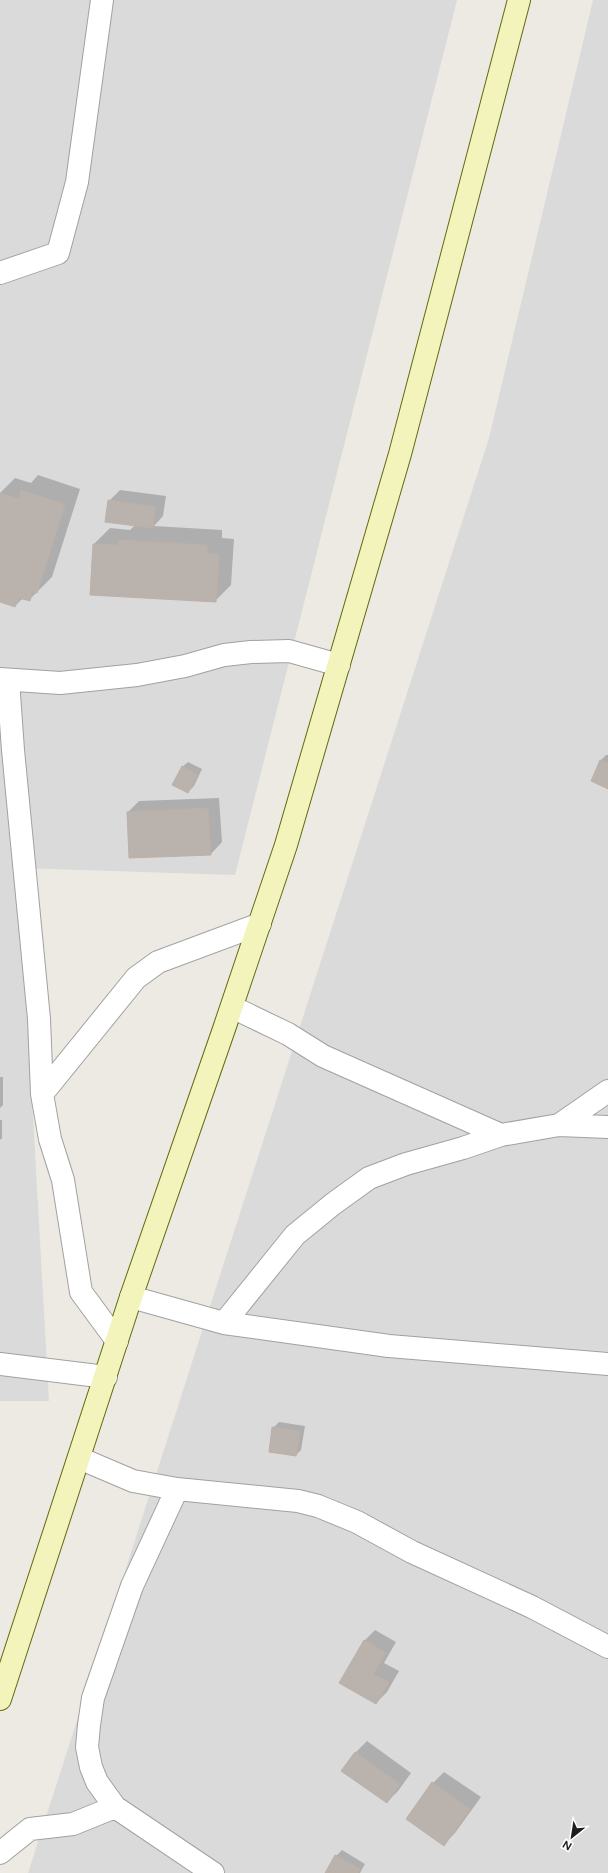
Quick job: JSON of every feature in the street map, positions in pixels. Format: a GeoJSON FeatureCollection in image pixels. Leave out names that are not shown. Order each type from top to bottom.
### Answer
{"type":"FeatureCollection","features":[{"type":"Feature","properties":{"kind":"street"},"geometry":{"type":"LineString","coordinates":[[0,273],[58,253],[77,182],[102,0]]}},
{"type":"Feature","properties":{"kind":"street"},"geometry":{"type":"LineString","coordinates":[[0,1699],[131,1297],[232,1007],[286,845],[400,454],[519,0]]}},
{"type":"Feature","properties":{"kind":"street"},"geometry":{"type":"LineString","coordinates":[[117,1341],[81,1292],[63,1180],[50,1139],[42,1094],[39,1019],[4,680],[60,683],[137,676],[185,666],[224,655],[251,652],[289,651],[339,665]]}},
{"type":"Feature","properties":{"kind":"street"},"geometry":{"type":"LineString","coordinates":[[42,1094],[136,978],[158,962],[260,924]]}},
{"type":"Feature","properties":{"kind":"street"},"geometry":{"type":"LineString","coordinates":[[232,1007],[288,1034],[323,1056],[501,1135]]}},
{"type":"Feature","properties":{"kind":"street"},"geometry":{"type":"LineString","coordinates":[[559,1125],[608,1091]]}},
{"type":"Feature","properties":{"kind":"street"},"geometry":{"type":"LineString","coordinates":[[224,1323],[296,1235],[333,1204],[369,1178],[406,1164],[463,1148],[501,1135],[559,1125],[608,1128]]}},
{"type":"Feature","properties":{"kind":"street"},"geometry":{"type":"LineString","coordinates":[[131,1297],[224,1323],[389,1346],[608,1364]]}},
{"type":"Feature","properties":{"kind":"street"},"geometry":{"type":"LineString","coordinates":[[0,1364],[106,1377]]}},
{"type":"Feature","properties":{"kind":"street"},"geometry":{"type":"LineString","coordinates":[[79,1458],[133,1481],[177,1489],[298,1501],[318,1506],[357,1522],[412,1552],[532,1607],[608,1647]]}},
{"type":"Feature","properties":{"kind":"street"},"geometry":{"type":"LineString","coordinates":[[177,1489],[132,1586],[93,1698],[87,1748],[91,1767],[97,1782],[115,1807],[213,1873]]}},
{"type":"Feature","properties":{"kind":"street"},"geometry":{"type":"LineString","coordinates":[[0,1853],[30,1829],[73,1824],[115,1807]]}},
{"type":"Feature","properties":{"kind":"shaded area"},"geometry":{"type":"Polygon","coordinates":[[[0,0],[457,0],[235,875],[19,868],[49,1401],[0,1401],[0,0]]]}},
{"type":"Feature","properties":{"kind":"shaded area"},"geometry":{"type":"Polygon","coordinates":[[[593,0],[608,0],[608,1873],[28,1873],[489,438],[593,0]]]}},
{"type":"Feature","properties":{"kind":"building"},"geometry":{"type":"Polygon","coordinates":[[[21,490],[65,504],[37,593],[32,592],[30,601],[19,598],[15,607],[0,602],[0,493],[19,499],[21,490]]]}},
{"type":"Feature","properties":{"kind":"building"},"geometry":{"type":"Polygon","coordinates":[[[108,500],[155,507],[153,528],[105,522],[108,500]]]}},
{"type":"Feature","properties":{"kind":"building"},"geometry":{"type":"Polygon","coordinates":[[[119,540],[207,545],[207,553],[219,554],[216,602],[90,595],[93,544],[118,545],[119,540]]]}},
{"type":"Feature","properties":{"kind":"building"},"geometry":{"type":"Polygon","coordinates":[[[600,760],[608,763],[608,789],[591,781],[600,760]]]}},
{"type":"Feature","properties":{"kind":"building"},"geometry":{"type":"Polygon","coordinates":[[[182,766],[198,775],[188,793],[172,785],[182,766]]]}},
{"type":"Feature","properties":{"kind":"building"},"geometry":{"type":"Polygon","coordinates":[[[208,808],[211,855],[129,858],[127,812],[208,808]]]}},
{"type":"Feature","properties":{"kind":"building"},"geometry":{"type":"Polygon","coordinates":[[[272,1427],[300,1431],[296,1456],[269,1452],[272,1427]]]}},
{"type":"Feature","properties":{"kind":"building"},"geometry":{"type":"Polygon","coordinates":[[[364,1640],[386,1653],[373,1674],[389,1682],[376,1704],[339,1683],[364,1640]]]}},
{"type":"Feature","properties":{"kind":"building"},"geometry":{"type":"Polygon","coordinates":[[[355,1752],[400,1784],[387,1803],[341,1771],[355,1752]]]}},
{"type":"Feature","properties":{"kind":"building"},"geometry":{"type":"Polygon","coordinates":[[[432,1782],[470,1809],[444,1846],[406,1819],[432,1782]]]}},
{"type":"Feature","properties":{"kind":"building"},"geometry":{"type":"Polygon","coordinates":[[[335,1855],[360,1869],[358,1873],[325,1873],[335,1855]]]}}]}
